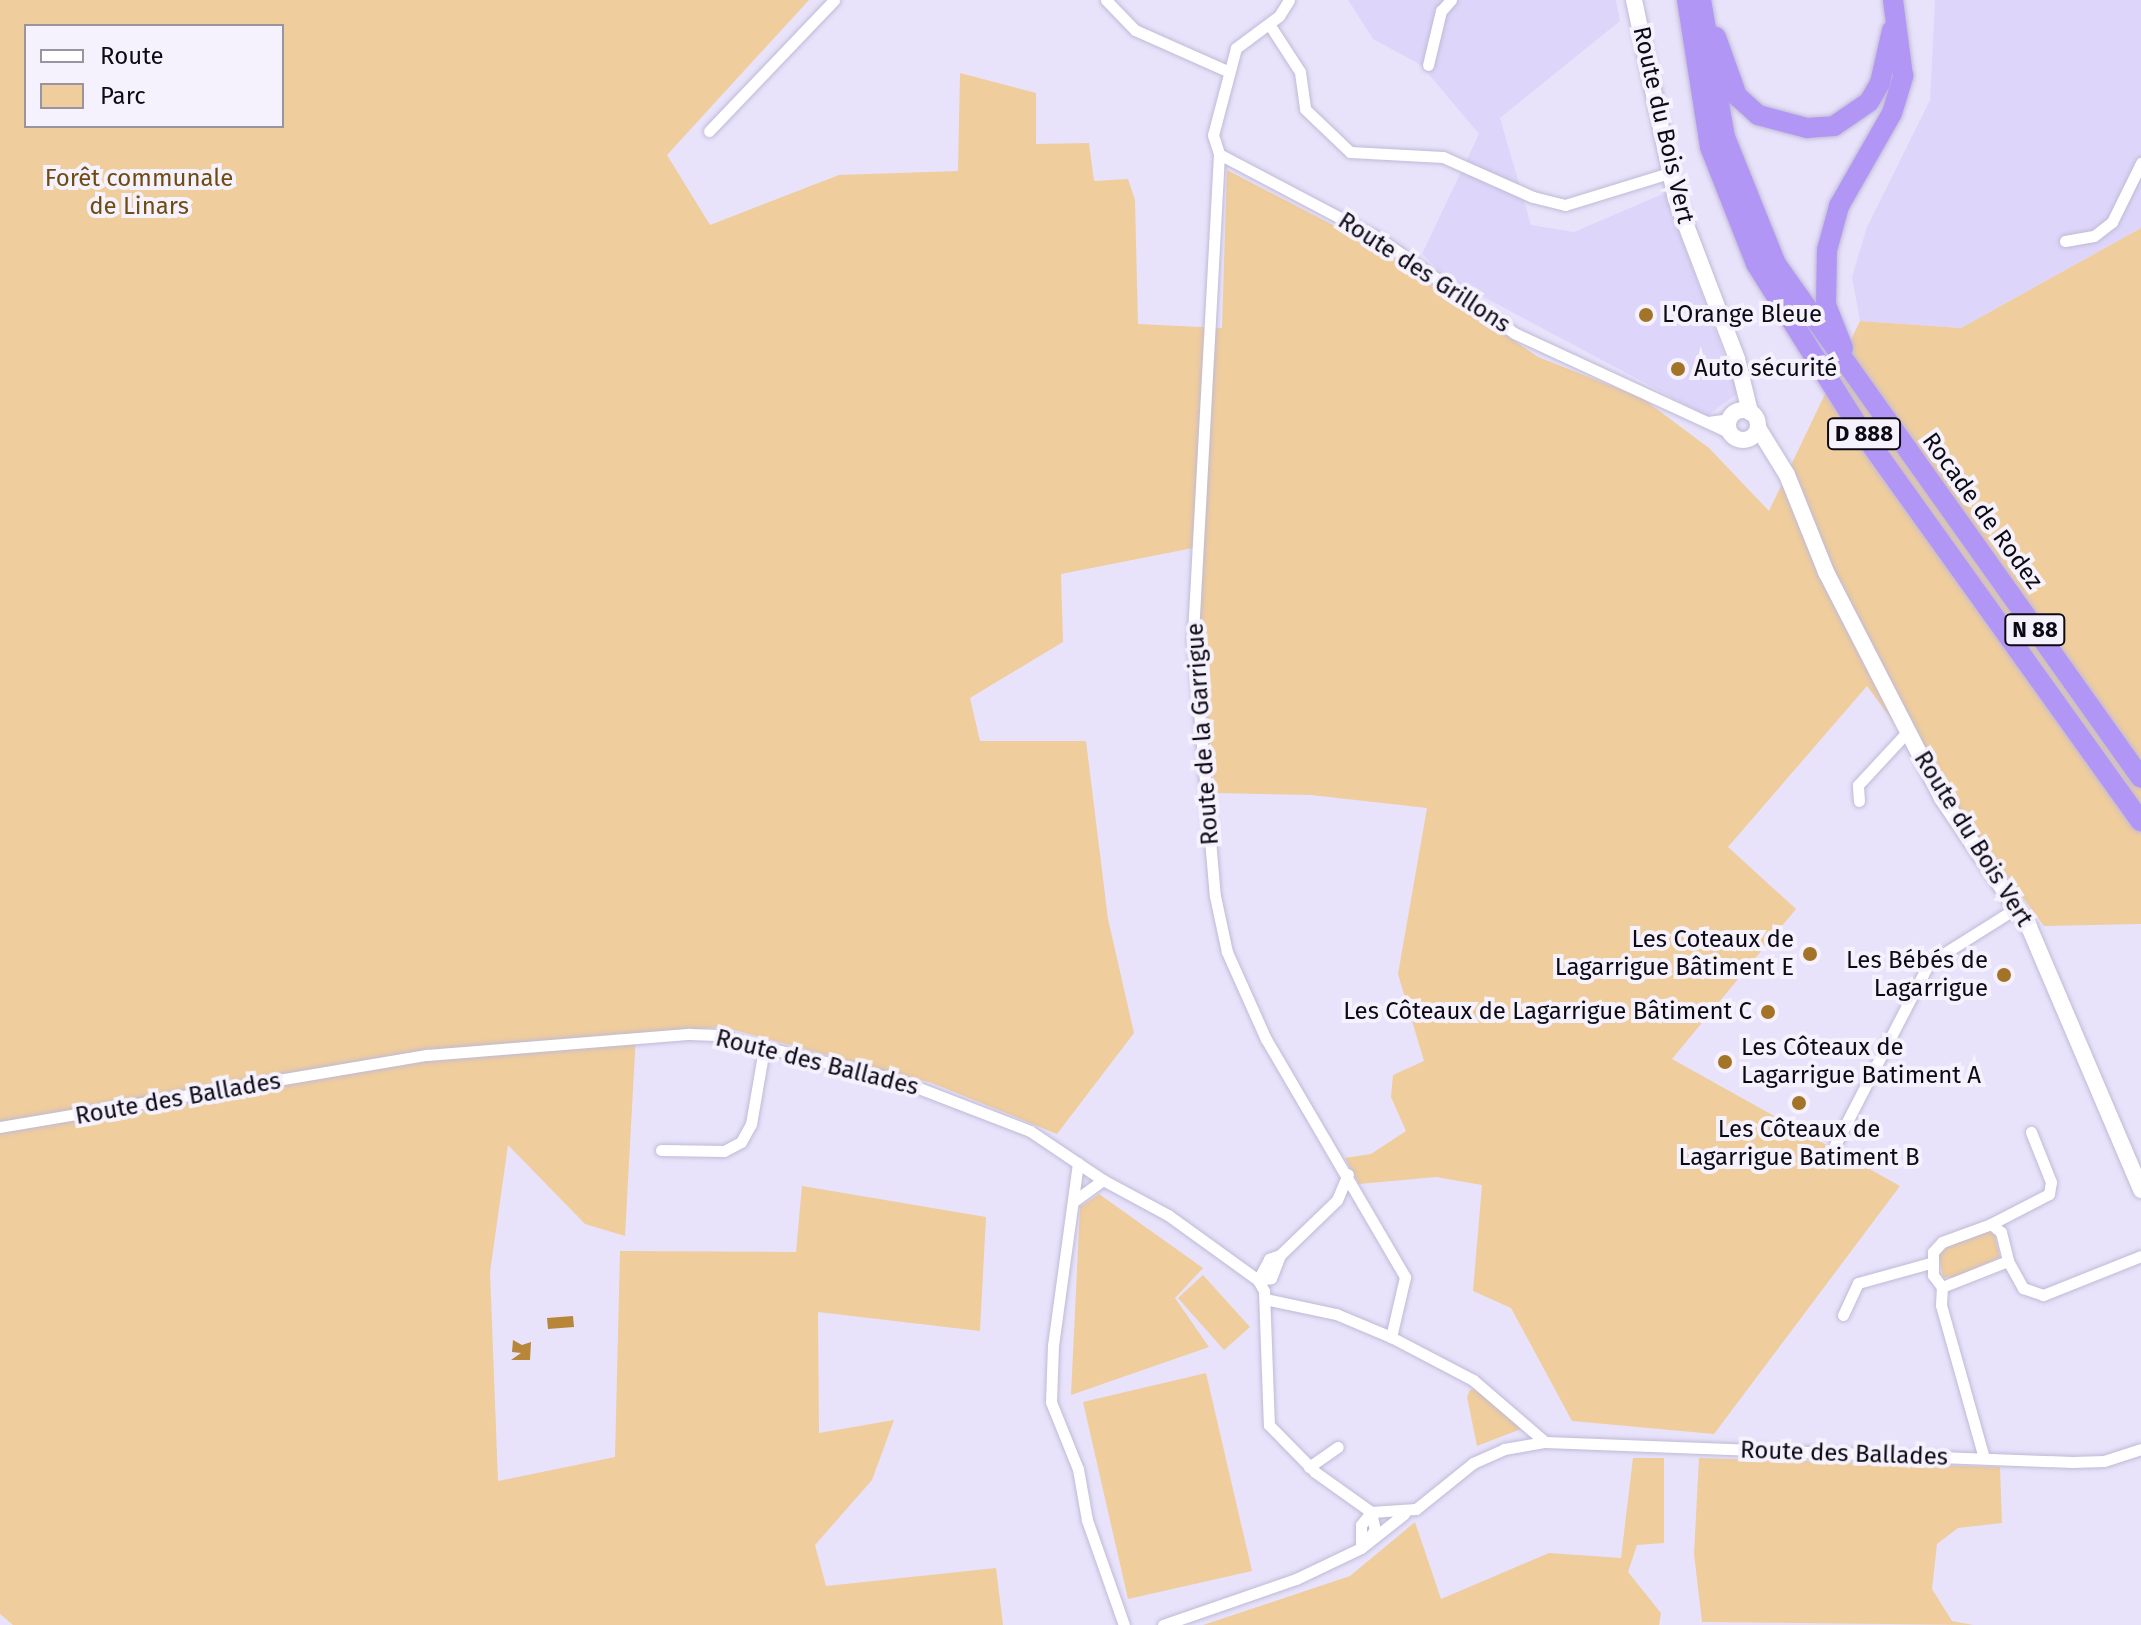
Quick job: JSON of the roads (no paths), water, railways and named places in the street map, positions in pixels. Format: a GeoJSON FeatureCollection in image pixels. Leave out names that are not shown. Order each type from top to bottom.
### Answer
{"type":"FeatureCollection","features":[{"type":"Feature","properties":{"kind":"highway","name":"Rocade de Rodez"},"geometry":{"type":"LineString","coordinates":[[1687,0],[1690,43],[1710,147],[1756,264],[1862,432],[2141,821]]}},
{"type":"Feature","properties":{"kind":"highway","name":"Rocade de Rodez"},"geometry":{"type":"LineString","coordinates":[[1701,0],[1714,98],[1754,219],[1793,290],[2141,778]]}},
{"type":"Feature","properties":{"kind":"highway"},"geometry":{"type":"LineString","coordinates":[[1711,0],[1723,64],[1737,96],[1758,115],[1807,128],[1834,126],[1869,102],[1880,83],[1894,9]]}},
{"type":"Feature","properties":{"kind":"highway"},"geometry":{"type":"LineString","coordinates":[[1894,9],[1903,76],[1892,113],[1839,206],[1824,273],[1826,305],[1848,358],[1929,482]]}},
{"type":"Feature","properties":{"kind":"street"},"geometry":{"type":"LineString","coordinates":[[709,131],[834,0]]}},
{"type":"Feature","properties":{"kind":"street"},"geometry":{"type":"LineString","coordinates":[[1106,0],[1135,30],[1227,71]]}},
{"type":"Feature","properties":{"kind":"street"},"geometry":{"type":"LineString","coordinates":[[1219,154],[1213,135],[1227,71],[1242,40],[1269,24],[1289,0]]}},
{"type":"Feature","properties":{"kind":"street"},"geometry":{"type":"LineString","coordinates":[[1428,65],[1441,11],[1451,0]]}},
{"type":"Feature","properties":{"kind":"street","name":"Route du Bois Vert"},"geometry":{"type":"LineString","coordinates":[[1634,0],[1669,173],[1744,385],[1737,423]]}},
{"type":"Feature","properties":{"kind":"street"},"geometry":{"type":"LineString","coordinates":[[1269,24],[1300,72],[1305,109],[1350,152],[1443,157],[1533,197],[1565,205],[1669,173]]}},
{"type":"Feature","properties":{"kind":"street","name":"Route des Grillons"},"geometry":{"type":"LineString","coordinates":[[1219,154],[1380,239],[1514,333],[1708,422],[1737,423]]}},
{"type":"Feature","properties":{"kind":"street","name":"Route de la Garrigue"},"geometry":{"type":"LineString","coordinates":[[1219,154],[1193,641],[1215,896],[1227,952],[1242,991],[1405,1277],[1391,1337]]}},
{"type":"Feature","properties":{"kind":"street"},"geometry":{"type":"LineString","coordinates":[[2065,241],[2094,236],[2112,222],[2141,163]]}},
{"type":"Feature","properties":{"kind":"street","name":"Route du Bois Vert"},"geometry":{"type":"LineString","coordinates":[[1737,423],[1758,428],[1768,452]]}},
{"type":"Feature","properties":{"kind":"street","name":"Route du Bois Vert"},"geometry":{"type":"LineString","coordinates":[[1737,423],[1787,475],[1826,572],[1942,798],[2018,907],[2141,1190]]}},
{"type":"Feature","properties":{"kind":"street"},"geometry":{"type":"LineString","coordinates":[[1859,801],[1858,785],[1908,731]]}},
{"type":"Feature","properties":{"kind":"street"},"geometry":{"type":"LineString","coordinates":[[1835,1145],[1929,963],[2018,907]]}},
{"type":"Feature","properties":{"kind":"street","name":"Route des Ballades"},"geometry":{"type":"LineString","coordinates":[[0,1127],[427,1055],[522,1045],[690,1034],[898,1080],[977,1108],[1030,1131],[1103,1180],[1168,1215],[1258,1280]]}},
{"type":"Feature","properties":{"kind":"street"},"geometry":{"type":"LineString","coordinates":[[661,1150],[724,1151],[741,1142],[751,1124],[764,1049]]}},
{"type":"Feature","properties":{"kind":"street"},"geometry":{"type":"LineString","coordinates":[[1843,1315],[1858,1283],[1930,1263],[1942,1242],[1991,1224],[2049,1194],[2051,1182],[2031,1132]]}},
{"type":"Feature","properties":{"kind":"street"},"geometry":{"type":"LineString","coordinates":[[1078,1163],[1053,1345],[1051,1402],[1078,1469],[1087,1520],[1124,1625]]}},
{"type":"Feature","properties":{"kind":"street"},"geometry":{"type":"LineString","coordinates":[[1348,1174],[1337,1200],[1280,1255],[1271,1278],[1258,1280],[1265,1299],[1269,1425],[1309,1467],[1371,1512],[1404,1514]]}},
{"type":"Feature","properties":{"kind":"street"},"geometry":{"type":"LineString","coordinates":[[1074,1201],[1103,1180]]}},
{"type":"Feature","properties":{"kind":"street"},"geometry":{"type":"LineString","coordinates":[[1991,1224],[2001,1232],[2008,1261],[2023,1288],[2043,1295],[2141,1256]]}},
{"type":"Feature","properties":{"kind":"street"},"geometry":{"type":"LineString","coordinates":[[1942,1287],[2008,1261]]}},
{"type":"Feature","properties":{"kind":"street"},"geometry":{"type":"LineString","coordinates":[[1930,1263],[1942,1287],[1941,1305],[1984,1458]]}},
{"type":"Feature","properties":{"kind":"street"},"geometry":{"type":"LineString","coordinates":[[1265,1299],[1336,1314],[1391,1337],[1473,1380],[1545,1442]]}},
{"type":"Feature","properties":{"kind":"street","name":"Route des Ballades"},"geometry":{"type":"LineString","coordinates":[[1163,1625],[1296,1579],[1361,1548],[1473,1463],[1504,1449],[1545,1442],[2104,1461],[2141,1449]]}},
{"type":"Feature","properties":{"kind":"street"},"geometry":{"type":"LineString","coordinates":[[1309,1467],[1338,1447]]}},
{"type":"Feature","properties":{"kind":"street"},"geometry":{"type":"LineString","coordinates":[[1361,1548],[1375,1530],[1371,1512]]}},
{"type":"Feature","properties":{"kind":"place","name":"L'Orange Bleue"},"geometry":{"type":"Point","coordinates":[1646,315]}},
{"type":"Feature","properties":{"kind":"place","name":"Auto sécurité"},"geometry":{"type":"Point","coordinates":[1678,369]}},
{"type":"Feature","properties":{"kind":"place","name":"Les Coteaux de Lagarrigue Bâtiment E"},"geometry":{"type":"Point","coordinates":[1810,954]}},
{"type":"Feature","properties":{"kind":"place","name":"Les Bébés de Lagarrigue"},"geometry":{"type":"Point","coordinates":[2004,975]}},
{"type":"Feature","properties":{"kind":"place","name":"Les Côteaux de Lagarrigue Bâtiment C"},"geometry":{"type":"Point","coordinates":[1768,1012]}},
{"type":"Feature","properties":{"kind":"place","name":"Les Côteaux de Lagarrigue Batiment A"},"geometry":{"type":"Point","coordinates":[1725,1062]}},
{"type":"Feature","properties":{"kind":"place","name":"Les Côteaux de Lagarrigue Batiment B"},"geometry":{"type":"Point","coordinates":[1799,1103]}},
{"type":"Feature","properties":{"kind":"park label","name":"Forêt communale de Linars"},"geometry":{"type":"Point","coordinates":[139,193]}}]}
